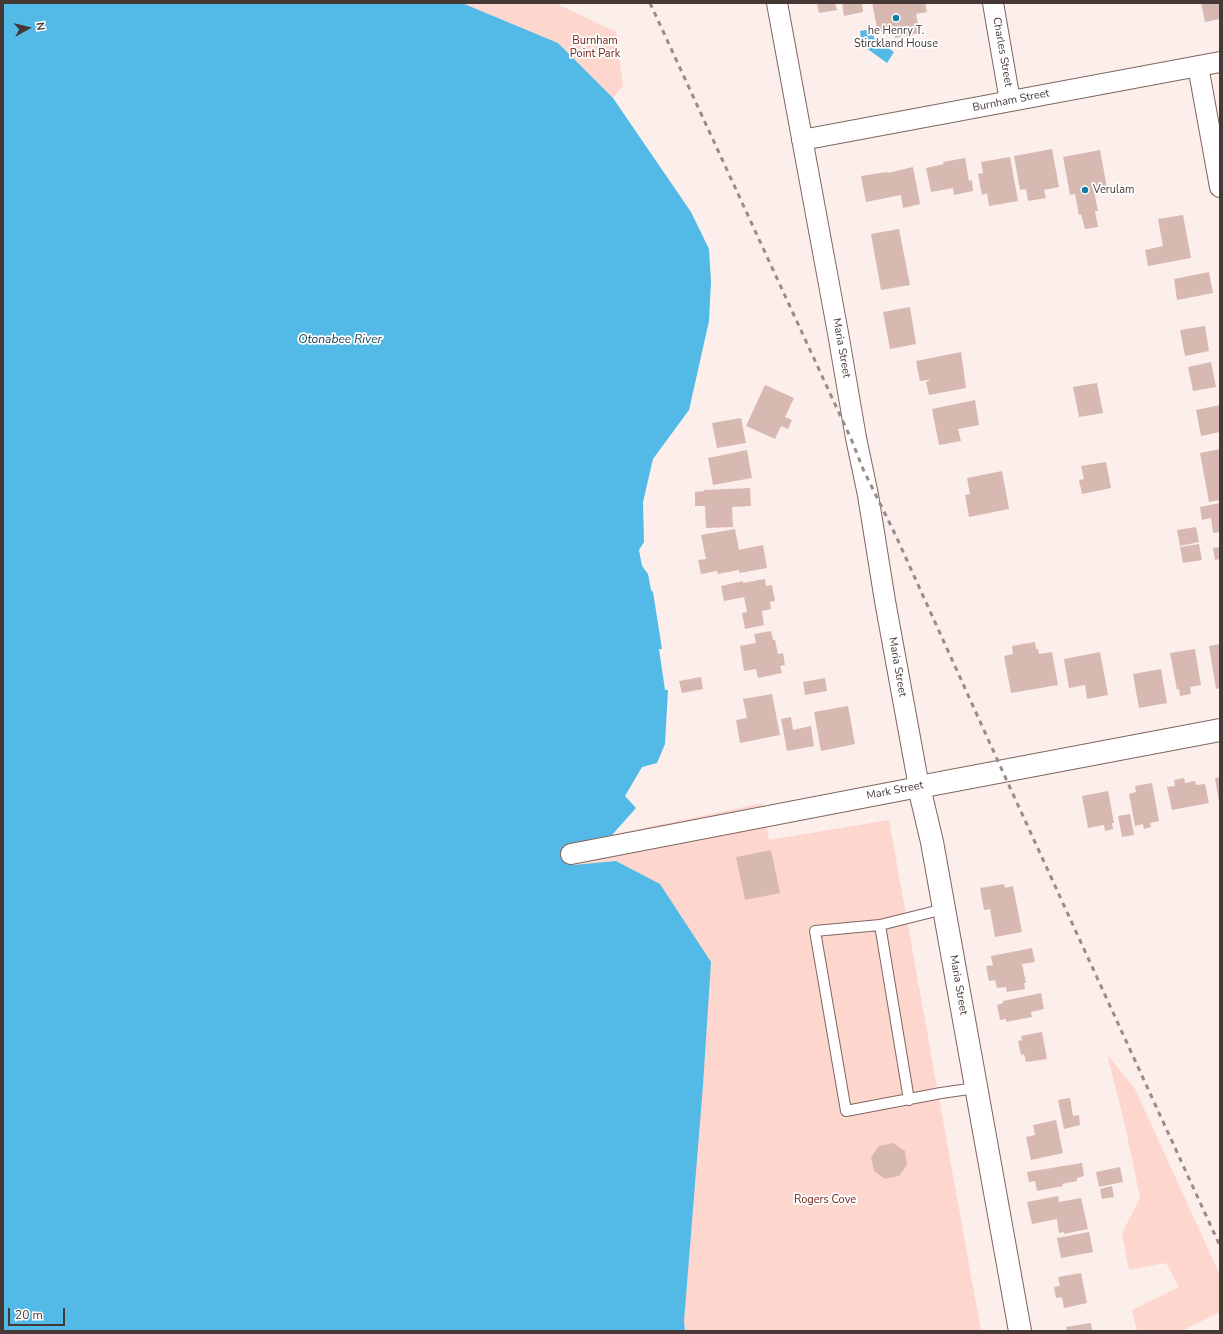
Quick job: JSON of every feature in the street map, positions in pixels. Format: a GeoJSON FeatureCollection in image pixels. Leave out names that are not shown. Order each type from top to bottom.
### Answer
{"type":"FeatureCollection","features":[{"type":"Feature","properties":{"kind":"street","name":"Maria Street"},"geometry":{"type":"LineString","coordinates":[[777,3],[856,438],[868,495],[885,601],[919,787],[932,842],[1020,1331]]}},
{"type":"Feature","properties":{"kind":"street","name":"Charles Street"},"geometry":{"type":"LineString","coordinates":[[993,3],[1010,101]]}},
{"type":"Feature","properties":{"kind":"street","name":"Burnham Street"},"geometry":{"type":"LineString","coordinates":[[802,140],[1220,62]]}},
{"type":"Feature","properties":{"kind":"street"},"geometry":{"type":"LineString","coordinates":[[1198,66],[1220,187]]}},
{"type":"Feature","properties":{"kind":"street","name":"Mark Street"},"geometry":{"type":"LineString","coordinates":[[571,854],[1220,730]]}},
{"type":"Feature","properties":{"kind":"lane"},"geometry":{"type":"LineString","coordinates":[[944,909],[880,925],[815,930],[846,1111],[909,1100],[941,1092],[976,1088]]}},
{"type":"Feature","properties":{"kind":"lane"},"geometry":{"type":"LineString","coordinates":[[880,925],[909,1100]]}},
{"type":"Feature","properties":{"kind":"green space","name":"Burnham Point Park"},"geometry":{"type":"Polygon","coordinates":[[[462,3],[555,3],[616,32],[623,85],[613,98],[558,43],[462,3]]]}},
{"type":"Feature","properties":{"kind":"green space","name":"Rogers Cove"},"geometry":{"type":"Polygon","coordinates":[[[763,803],[769,840],[889,820],[981,1331],[685,1331],[616,861],[573,865],[568,844],[763,803]]]}},
{"type":"Feature","properties":{"kind":"green space"},"geometry":{"type":"Polygon","coordinates":[[[1107,1054],[1135,1089],[1220,1275],[1220,1312],[1181,1331],[1137,1331],[1132,1310],[1179,1287],[1166,1263],[1129,1270],[1122,1233],[1140,1198],[1124,1121],[1107,1054]]]}},
{"type":"Feature","properties":{"kind":"water","name":"Otonabee River"},"geometry":{"type":"Polygon","coordinates":[[[3,3],[462,3],[558,43],[613,98],[691,212],[709,249],[711,282],[709,321],[689,410],[653,459],[643,502],[644,542],[639,550],[642,566],[648,574],[651,590],[653,592],[662,649],[659,649],[665,690],[668,690],[665,744],[657,763],[642,767],[625,796],[636,808],[612,835],[568,844],[573,865],[616,861],[660,884],[711,962],[703,1085],[684,1321],[685,1331],[3,1331],[3,3]]]}},
{"type":"Feature","properties":{"kind":"water"},"geometry":{"type":"Polygon","coordinates":[[[873,29],[874,38],[894,52],[887,63],[862,45],[860,31],[873,29]]]}},
{"type":"Feature","properties":{"kind":"building"},"geometry":{"type":"Polygon","coordinates":[[[835,3],[837,10],[819,13],[817,4],[835,3]]]}},
{"type":"Feature","properties":{"kind":"building"},"geometry":{"type":"Polygon","coordinates":[[[842,3],[862,3],[863,12],[844,16],[842,3]]]}},
{"type":"Feature","properties":{"kind":"building","name":"he Henry T. Stirckland House"},"geometry":{"type":"Polygon","coordinates":[[[872,3],[925,3],[927,12],[916,14],[920,33],[895,38],[893,30],[878,33],[872,3]]]}},
{"type":"Feature","properties":{"kind":"building"},"geometry":{"type":"Polygon","coordinates":[[[1201,3],[1220,3],[1220,19],[1205,22],[1201,3]]]}},
{"type":"Feature","properties":{"kind":"building"},"geometry":{"type":"Polygon","coordinates":[[[1052,149],[1059,187],[1044,190],[1046,198],[1028,201],[1026,189],[1020,190],[1014,156],[1052,149]]]}},
{"type":"Feature","properties":{"kind":"building","name":"Verulam"},"geometry":{"type":"Polygon","coordinates":[[[1100,150],[1107,188],[1094,191],[1098,211],[1095,211],[1098,227],[1085,229],[1081,214],[1079,215],[1075,194],[1070,195],[1063,157],[1100,150]]]}},
{"type":"Feature","properties":{"kind":"building"},"geometry":{"type":"Polygon","coordinates":[[[1010,157],[1018,201],[989,206],[987,193],[982,195],[978,174],[983,173],[981,162],[1010,157]]]}},
{"type":"Feature","properties":{"kind":"building"},"geometry":{"type":"Polygon","coordinates":[[[965,158],[969,181],[972,180],[973,191],[954,195],[953,188],[931,192],[926,168],[944,164],[943,162],[965,158]]]}},
{"type":"Feature","properties":{"kind":"building"},"geometry":{"type":"Polygon","coordinates":[[[913,167],[920,204],[903,208],[901,195],[866,202],[861,176],[888,173],[913,167]]]}},
{"type":"Feature","properties":{"kind":"building"},"geometry":{"type":"Polygon","coordinates":[[[1183,215],[1191,258],[1148,266],[1145,250],[1163,246],[1158,219],[1183,215]]]}},
{"type":"Feature","properties":{"kind":"building"},"geometry":{"type":"Polygon","coordinates":[[[899,229],[910,285],[881,290],[871,234],[899,229]]]}},
{"type":"Feature","properties":{"kind":"building"},"geometry":{"type":"Polygon","coordinates":[[[1209,272],[1213,293],[1177,300],[1174,279],[1209,272]]]}},
{"type":"Feature","properties":{"kind":"building"},"geometry":{"type":"Polygon","coordinates":[[[910,307],[916,344],[890,349],[883,312],[910,307]]]}},
{"type":"Feature","properties":{"kind":"building"},"geometry":{"type":"Polygon","coordinates":[[[1205,326],[1209,351],[1185,356],[1180,330],[1205,326]]]}},
{"type":"Feature","properties":{"kind":"building"},"geometry":{"type":"Polygon","coordinates":[[[961,352],[966,388],[929,395],[926,382],[929,380],[920,381],[916,361],[961,352]]]}},
{"type":"Feature","properties":{"kind":"building"},"geometry":{"type":"Polygon","coordinates":[[[1211,362],[1216,387],[1193,391],[1188,367],[1211,362]]]}},
{"type":"Feature","properties":{"kind":"building"},"geometry":{"type":"Polygon","coordinates":[[[1097,383],[1103,413],[1079,417],[1073,387],[1097,383]]]}},
{"type":"Feature","properties":{"kind":"building"},"geometry":{"type":"Polygon","coordinates":[[[765,385],[794,398],[785,417],[792,420],[788,429],[781,426],[775,439],[746,426],[765,385]]]}},
{"type":"Feature","properties":{"kind":"building"},"geometry":{"type":"Polygon","coordinates":[[[975,400],[979,425],[958,429],[961,441],[939,445],[932,409],[975,400]]]}},
{"type":"Feature","properties":{"kind":"building"},"geometry":{"type":"Polygon","coordinates":[[[1220,405],[1220,432],[1201,436],[1196,410],[1220,405]]]}},
{"type":"Feature","properties":{"kind":"building"},"geometry":{"type":"Polygon","coordinates":[[[741,418],[746,443],[717,448],[712,423],[741,418]]]}},
{"type":"Feature","properties":{"kind":"building"},"geometry":{"type":"Polygon","coordinates":[[[1220,449],[1220,500],[1209,502],[1200,453],[1220,449]]]}},
{"type":"Feature","properties":{"kind":"building"},"geometry":{"type":"Polygon","coordinates":[[[747,450],[752,478],[713,485],[708,458],[747,450]]]}},
{"type":"Feature","properties":{"kind":"building"},"geometry":{"type":"Polygon","coordinates":[[[1106,462],[1111,488],[1082,494],[1079,480],[1084,479],[1081,466],[1106,462]]]}},
{"type":"Feature","properties":{"kind":"building"},"geometry":{"type":"Polygon","coordinates":[[[1002,471],[1009,509],[969,517],[965,495],[970,494],[967,478],[1002,471]]]}},
{"type":"Feature","properties":{"kind":"building"},"geometry":{"type":"Polygon","coordinates":[[[750,488],[751,506],[732,507],[733,527],[706,528],[705,506],[695,506],[695,492],[704,490],[750,488]]]}},
{"type":"Feature","properties":{"kind":"building"},"geometry":{"type":"Polygon","coordinates":[[[1220,503],[1220,532],[1213,533],[1211,518],[1202,520],[1200,507],[1220,503]]]}},
{"type":"Feature","properties":{"kind":"building"},"geometry":{"type":"Polygon","coordinates":[[[1196,527],[1199,542],[1180,546],[1177,530],[1196,527]]]}},
{"type":"Feature","properties":{"kind":"building"},"geometry":{"type":"Polygon","coordinates":[[[735,529],[739,550],[763,545],[767,568],[739,573],[739,570],[718,574],[717,571],[701,574],[698,560],[706,559],[701,535],[735,529]]]}},
{"type":"Feature","properties":{"kind":"building"},"geometry":{"type":"Polygon","coordinates":[[[1199,544],[1202,560],[1183,563],[1180,547],[1199,544]]]}},
{"type":"Feature","properties":{"kind":"building"},"geometry":{"type":"Polygon","coordinates":[[[1220,547],[1220,559],[1215,560],[1213,548],[1220,547]]]}},
{"type":"Feature","properties":{"kind":"building"},"geometry":{"type":"Polygon","coordinates":[[[765,579],[766,586],[772,585],[775,601],[770,602],[771,609],[762,611],[764,625],[745,629],[742,613],[747,612],[744,597],[724,601],[721,586],[743,581],[743,583],[765,579]]]}},
{"type":"Feature","properties":{"kind":"building"},"geometry":{"type":"Polygon","coordinates":[[[771,631],[773,640],[775,640],[778,654],[783,653],[785,665],[780,666],[782,673],[758,678],[756,669],[744,671],[740,646],[756,643],[754,634],[771,631]]]}},
{"type":"Feature","properties":{"kind":"building"},"geometry":{"type":"Polygon","coordinates":[[[1035,642],[1036,649],[1038,649],[1039,654],[1052,652],[1058,685],[1011,693],[1004,656],[1013,654],[1012,646],[1035,642]]]}},
{"type":"Feature","properties":{"kind":"building"},"geometry":{"type":"Polygon","coordinates":[[[1220,644],[1220,688],[1216,689],[1209,646],[1220,644]]]}},
{"type":"Feature","properties":{"kind":"building"},"geometry":{"type":"Polygon","coordinates":[[[1195,649],[1201,685],[1190,687],[1191,694],[1180,696],[1179,689],[1177,690],[1170,653],[1195,649]]]}},
{"type":"Feature","properties":{"kind":"building"},"geometry":{"type":"Polygon","coordinates":[[[1100,652],[1108,695],[1087,699],[1085,685],[1069,688],[1064,659],[1100,652]]]}},
{"type":"Feature","properties":{"kind":"building"},"geometry":{"type":"Polygon","coordinates":[[[1161,669],[1167,703],[1139,708],[1133,674],[1161,669]]]}},
{"type":"Feature","properties":{"kind":"building"},"geometry":{"type":"Polygon","coordinates":[[[701,677],[703,689],[682,693],[679,681],[701,677]]]}},
{"type":"Feature","properties":{"kind":"building"},"geometry":{"type":"Polygon","coordinates":[[[825,678],[827,691],[805,695],[803,682],[825,678]]]}},
{"type":"Feature","properties":{"kind":"building"},"geometry":{"type":"Polygon","coordinates":[[[772,694],[780,735],[740,743],[736,720],[747,718],[743,699],[772,694]]]}},
{"type":"Feature","properties":{"kind":"building"},"geometry":{"type":"Polygon","coordinates":[[[848,706],[855,744],[821,751],[814,712],[848,706]]]}},
{"type":"Feature","properties":{"kind":"building"},"geometry":{"type":"Polygon","coordinates":[[[791,717],[793,730],[811,726],[814,746],[787,751],[781,719],[791,717]]]}},
{"type":"Feature","properties":{"kind":"building"},"geometry":{"type":"Polygon","coordinates":[[[1220,777],[1220,802],[1219,802],[1215,778],[1220,777]]]}},
{"type":"Feature","properties":{"kind":"building"},"geometry":{"type":"Polygon","coordinates":[[[1184,778],[1185,783],[1195,781],[1196,785],[1205,784],[1209,803],[1172,810],[1167,787],[1175,786],[1174,780],[1184,778]]]}},
{"type":"Feature","properties":{"kind":"building"},"geometry":{"type":"Polygon","coordinates":[[[1152,783],[1159,821],[1150,823],[1151,827],[1144,829],[1143,824],[1135,826],[1129,794],[1136,792],[1135,786],[1152,783]]]}},
{"type":"Feature","properties":{"kind":"building"},"geometry":{"type":"Polygon","coordinates":[[[1108,791],[1114,823],[1112,823],[1113,829],[1105,831],[1104,825],[1088,828],[1082,796],[1108,791]]]}},
{"type":"Feature","properties":{"kind":"building"},"geometry":{"type":"Polygon","coordinates":[[[1130,814],[1134,835],[1122,837],[1118,816],[1130,814]]]}},
{"type":"Feature","properties":{"kind":"building"},"geometry":{"type":"Polygon","coordinates":[[[771,850],[780,893],[745,900],[736,857],[771,850]]]}},
{"type":"Feature","properties":{"kind":"building"},"geometry":{"type":"Polygon","coordinates":[[[1004,884],[1005,888],[1013,886],[1022,932],[995,937],[990,909],[984,910],[980,888],[1004,884]]]}},
{"type":"Feature","properties":{"kind":"building"},"geometry":{"type":"Polygon","coordinates":[[[1032,948],[1035,962],[1022,964],[1026,983],[1024,983],[1025,989],[1007,992],[1006,987],[997,988],[995,980],[989,981],[986,966],[993,965],[991,956],[1032,948]]]}},
{"type":"Feature","properties":{"kind":"building"},"geometry":{"type":"Polygon","coordinates":[[[1041,993],[1044,1009],[1031,1012],[1032,1017],[1006,1022],[1006,1019],[1000,1020],[997,1005],[1003,1003],[1003,1001],[1041,993]]]}},
{"type":"Feature","properties":{"kind":"building"},"geometry":{"type":"Polygon","coordinates":[[[1042,1032],[1047,1059],[1026,1062],[1024,1054],[1021,1055],[1018,1041],[1022,1040],[1021,1036],[1042,1032]]]}},
{"type":"Feature","properties":{"kind":"building"},"geometry":{"type":"Polygon","coordinates":[[[1070,1098],[1073,1116],[1079,1115],[1080,1125],[1064,1129],[1058,1100],[1070,1098]]]}},
{"type":"Feature","properties":{"kind":"building"},"geometry":{"type":"Polygon","coordinates":[[[1056,1120],[1063,1153],[1031,1160],[1026,1137],[1035,1135],[1033,1125],[1056,1120]]]}},
{"type":"Feature","properties":{"kind":"building"},"geometry":{"type":"Polygon","coordinates":[[[893,1143],[905,1151],[907,1165],[899,1176],[885,1179],[874,1171],[871,1157],[879,1146],[893,1143]]]}},
{"type":"Feature","properties":{"kind":"building"},"geometry":{"type":"Polygon","coordinates":[[[1082,1163],[1084,1176],[1077,1178],[1077,1181],[1062,1184],[1063,1186],[1037,1191],[1035,1181],[1029,1182],[1027,1172],[1082,1163]]]}},
{"type":"Feature","properties":{"kind":"building"},"geometry":{"type":"Polygon","coordinates":[[[1120,1167],[1123,1182],[1099,1187],[1096,1172],[1120,1167]]]}},
{"type":"Feature","properties":{"kind":"building"},"geometry":{"type":"Polygon","coordinates":[[[1112,1186],[1114,1197],[1102,1199],[1100,1189],[1112,1186]]]}},
{"type":"Feature","properties":{"kind":"building"},"geometry":{"type":"Polygon","coordinates":[[[1058,1196],[1059,1202],[1081,1198],[1088,1229],[1064,1234],[1064,1232],[1059,1233],[1057,1219],[1032,1224],[1027,1202],[1058,1196]]]}},
{"type":"Feature","properties":{"kind":"building"},"geometry":{"type":"Polygon","coordinates":[[[1089,1232],[1093,1252],[1061,1258],[1057,1238],[1089,1232]]]}},
{"type":"Feature","properties":{"kind":"building"},"geometry":{"type":"Polygon","coordinates":[[[1081,1273],[1087,1303],[1064,1308],[1062,1297],[1056,1298],[1054,1287],[1060,1286],[1058,1277],[1081,1273]]]}},
{"type":"Feature","properties":{"kind":"building"},"geometry":{"type":"Polygon","coordinates":[[[1091,1323],[1092,1331],[1067,1331],[1066,1327],[1091,1323]]]}},
{"type":"Feature","properties":{"kind":"railway"},"geometry":{"type":"LineString","coordinates":[[650,3],[852,441],[863,469],[895,534],[1220,1246]]}},
{"type":"Feature","properties":{"kind":"place","name":"he Henry T. Stirckland House"},"geometry":{"type":"Point","coordinates":[896,18]}},
{"type":"Feature","properties":{"kind":"place","name":"Verulam"},"geometry":{"type":"Point","coordinates":[1085,190]}}]}
